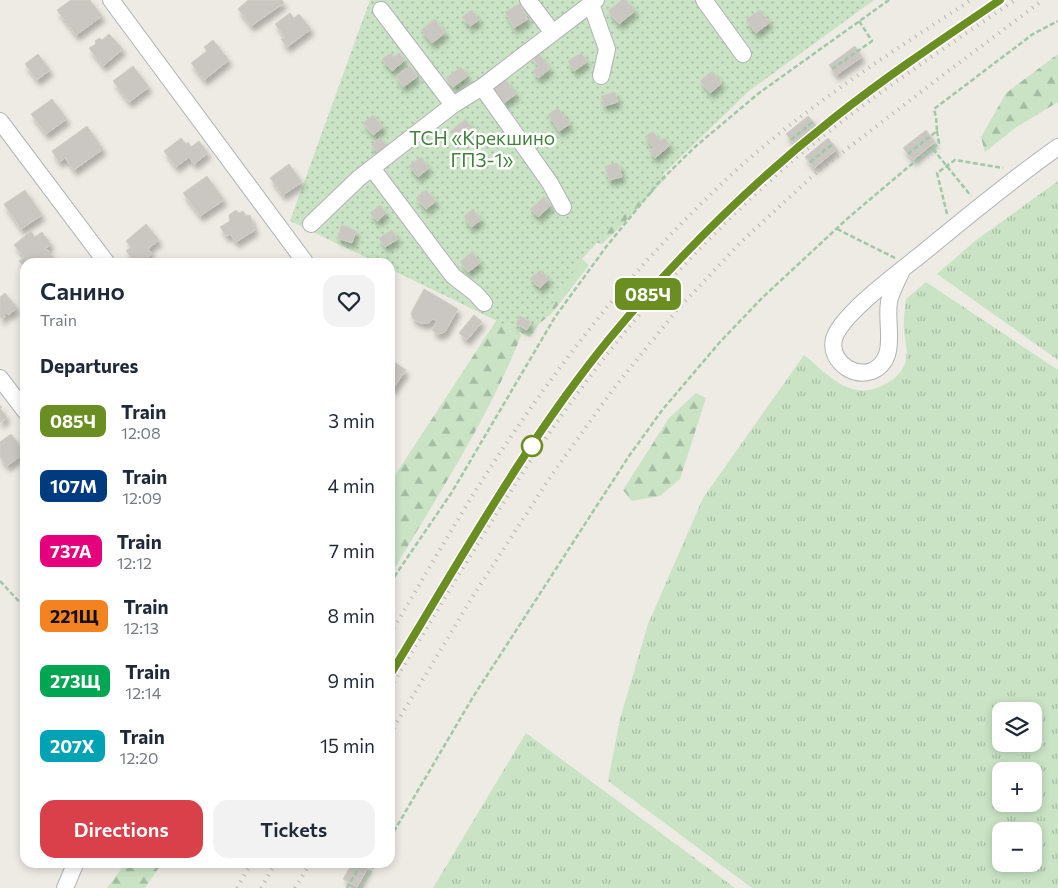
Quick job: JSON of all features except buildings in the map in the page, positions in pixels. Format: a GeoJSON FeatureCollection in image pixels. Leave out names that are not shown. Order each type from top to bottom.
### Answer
{"type":"FeatureCollection","features":[{"type":"Feature","properties":{"kind":"street"},"geometry":{"type":"LineString","coordinates":[[111,0],[302,258]]}},
{"type":"Feature","properties":{"kind":"street"},"geometry":{"type":"LineString","coordinates":[[528,0],[553,33]]}},
{"type":"Feature","properties":{"kind":"street"},"geometry":{"type":"LineString","coordinates":[[704,0],[744,54]]}},
{"type":"Feature","properties":{"kind":"street"},"geometry":{"type":"LineString","coordinates":[[311,224],[359,178],[453,105],[482,87],[593,2],[607,49],[601,76]]}},
{"type":"Feature","properties":{"kind":"street"},"geometry":{"type":"LineString","coordinates":[[381,10],[453,105]]}},
{"type":"Feature","properties":{"kind":"street"},"geometry":{"type":"LineString","coordinates":[[482,87],[550,184],[563,207]]}},
{"type":"Feature","properties":{"kind":"street"},"geometry":{"type":"LineString","coordinates":[[0,121],[103,258]]}},
{"type":"Feature","properties":{"kind":"street"},"geometry":{"type":"LineString","coordinates":[[899,264],[889,301],[889,349],[883,363],[873,370],[860,374],[850,370],[836,357],[833,349],[834,339],[838,330],[899,264],[1058,147]]}},
{"type":"Feature","properties":{"kind":"street"},"geometry":{"type":"LineString","coordinates":[[372,168],[453,276],[475,293],[484,303]]}},
{"type":"Feature","properties":{"kind":"street"},"geometry":{"type":"LineString","coordinates":[[0,378],[20,404]]}},
{"type":"Feature","properties":{"kind":"street"},"geometry":{"type":"LineString","coordinates":[[64,888],[73,868]]}},
{"type":"Feature","properties":{"kind":"path"},"geometry":{"type":"LineString","coordinates":[[395,576],[452,492],[555,317],[606,247],[658,183],[696,146],[759,93],[889,0]]}},
{"type":"Feature","properties":{"kind":"path"},"geometry":{"type":"LineString","coordinates":[[832,69],[872,41],[859,21]]}},
{"type":"Feature","properties":{"kind":"path"},"geometry":{"type":"LineString","coordinates":[[395,830],[473,697],[628,456],[663,409],[720,342],[762,298],[837,229],[907,168],[939,143],[934,109],[1033,34],[1058,21]]}},
{"type":"Feature","properties":{"kind":"path"},"geometry":{"type":"LineString","coordinates":[[791,140],[813,122]]}},
{"type":"Feature","properties":{"kind":"path"},"geometry":{"type":"LineString","coordinates":[[908,154],[937,131]]}},
{"type":"Feature","properties":{"kind":"path"},"geometry":{"type":"LineString","coordinates":[[810,162],[833,144]]}},
{"type":"Feature","properties":{"kind":"path"},"geometry":{"type":"LineString","coordinates":[[933,148],[970,196],[977,199]]}},
{"type":"Feature","properties":{"kind":"path"},"geometry":{"type":"LineString","coordinates":[[946,214],[936,173],[955,160],[1003,168]]}},
{"type":"Feature","properties":{"kind":"path"},"geometry":{"type":"LineString","coordinates":[[837,229],[899,264]]}},
{"type":"Feature","properties":{"kind":"path"},"geometry":{"type":"LineString","coordinates":[[0,581],[20,603]]}},
{"type":"Feature","properties":{"kind":"path"},"geometry":{"type":"LineString","coordinates":[[347,888],[359,868]]}},
{"type":"Feature","properties":{"kind":"path"},"geometry":{"type":"LineString","coordinates":[[361,888],[373,868]]}},
{"type":"Feature","properties":{"kind":"green space","name":"ТСН «Крекшино ГПЗ-1»"},"geometry":{"type":"Polygon","coordinates":[[[370,0],[874,0],[749,91],[632,204],[582,259],[530,337],[395,271],[395,258],[368,258],[290,221],[370,0]]]}},
{"type":"Feature","properties":{"kind":"green space"},"geometry":{"type":"Polygon","coordinates":[[[1058,54],[1058,102],[1015,128],[985,152],[981,137],[1006,93],[1058,54]]]}},
{"type":"Feature","properties":{"kind":"green space"},"geometry":{"type":"Polygon","coordinates":[[[658,168],[666,178],[602,244],[592,241],[658,168]]]}},
{"type":"Feature","properties":{"kind":"green space"},"geometry":{"type":"Polygon","coordinates":[[[1058,181],[1058,360],[937,274],[975,241],[1058,181]]]}},
{"type":"Feature","properties":{"kind":"green space"},"geometry":{"type":"Polygon","coordinates":[[[582,259],[589,265],[552,313],[538,325],[553,279],[582,259]]]}},
{"type":"Feature","properties":{"kind":"green space"},"geometry":{"type":"Polygon","coordinates":[[[926,282],[1058,370],[1058,888],[752,888],[608,781],[620,719],[648,624],[703,498],[804,355],[832,379],[852,389],[874,389],[896,377],[901,371],[907,356],[904,314],[906,299],[926,282]]]}},
{"type":"Feature","properties":{"kind":"green space"},"geometry":{"type":"Polygon","coordinates":[[[507,307],[521,336],[477,429],[395,568],[395,475],[507,307]]]}},
{"type":"Feature","properties":{"kind":"green space"},"geometry":{"type":"Polygon","coordinates":[[[696,393],[706,398],[680,479],[660,496],[632,501],[623,490],[669,418],[696,393]]]}},
{"type":"Feature","properties":{"kind":"green space"},"geometry":{"type":"Polygon","coordinates":[[[526,733],[735,888],[433,888],[526,733]]]}},
{"type":"Feature","properties":{"kind":"green space"},"geometry":{"type":"Polygon","coordinates":[[[122,868],[159,868],[145,888],[107,888],[122,868]]]}},
{"type":"Feature","properties":{"kind":"railway"},"geometry":{"type":"LineString","coordinates":[[395,626],[492,465],[547,385],[638,270],[671,234],[741,166],[795,121],[853,79],[971,0]]}},
{"type":"Feature","properties":{"kind":"railway"},"geometry":{"type":"LineString","coordinates":[[848,107],[921,53],[1000,0]]}},
{"type":"Feature","properties":{"kind":"railway"},"geometry":{"type":"LineString","coordinates":[[395,680],[510,492],[562,415],[626,330],[666,285],[750,199],[812,145],[878,94],[1015,0]]}},
{"type":"Feature","properties":{"kind":"railway"},"geometry":{"type":"LineString","coordinates":[[395,726],[473,596],[551,476],[614,388],[677,310],[742,241],[817,172],[1043,0]]}},
{"type":"Feature","properties":{"kind":"railway"},"geometry":{"type":"LineString","coordinates":[[685,254],[721,217]]}},
{"type":"Feature","properties":{"kind":"railway"},"geometry":{"type":"LineString","coordinates":[[485,519],[568,393],[614,333],[664,276]]}},
{"type":"Feature","properties":{"kind":"railway"},"geometry":{"type":"LineString","coordinates":[[237,888],[249,868]]}},
{"type":"Feature","properties":{"kind":"railway"},"geometry":{"type":"LineString","coordinates":[[261,888],[273,868]]}},
{"type":"Feature","properties":{"kind":"railway"},"geometry":{"type":"LineString","coordinates":[[295,888],[307,868]]}},
{"type":"Feature","properties":{"kind":"train","name":"085Ч"},"geometry":{"type":"LineString","coordinates":[[395,667],[553,414],[609,339],[649,292],[734,205],[820,129],[921,53],[1000,0]]}}]}
